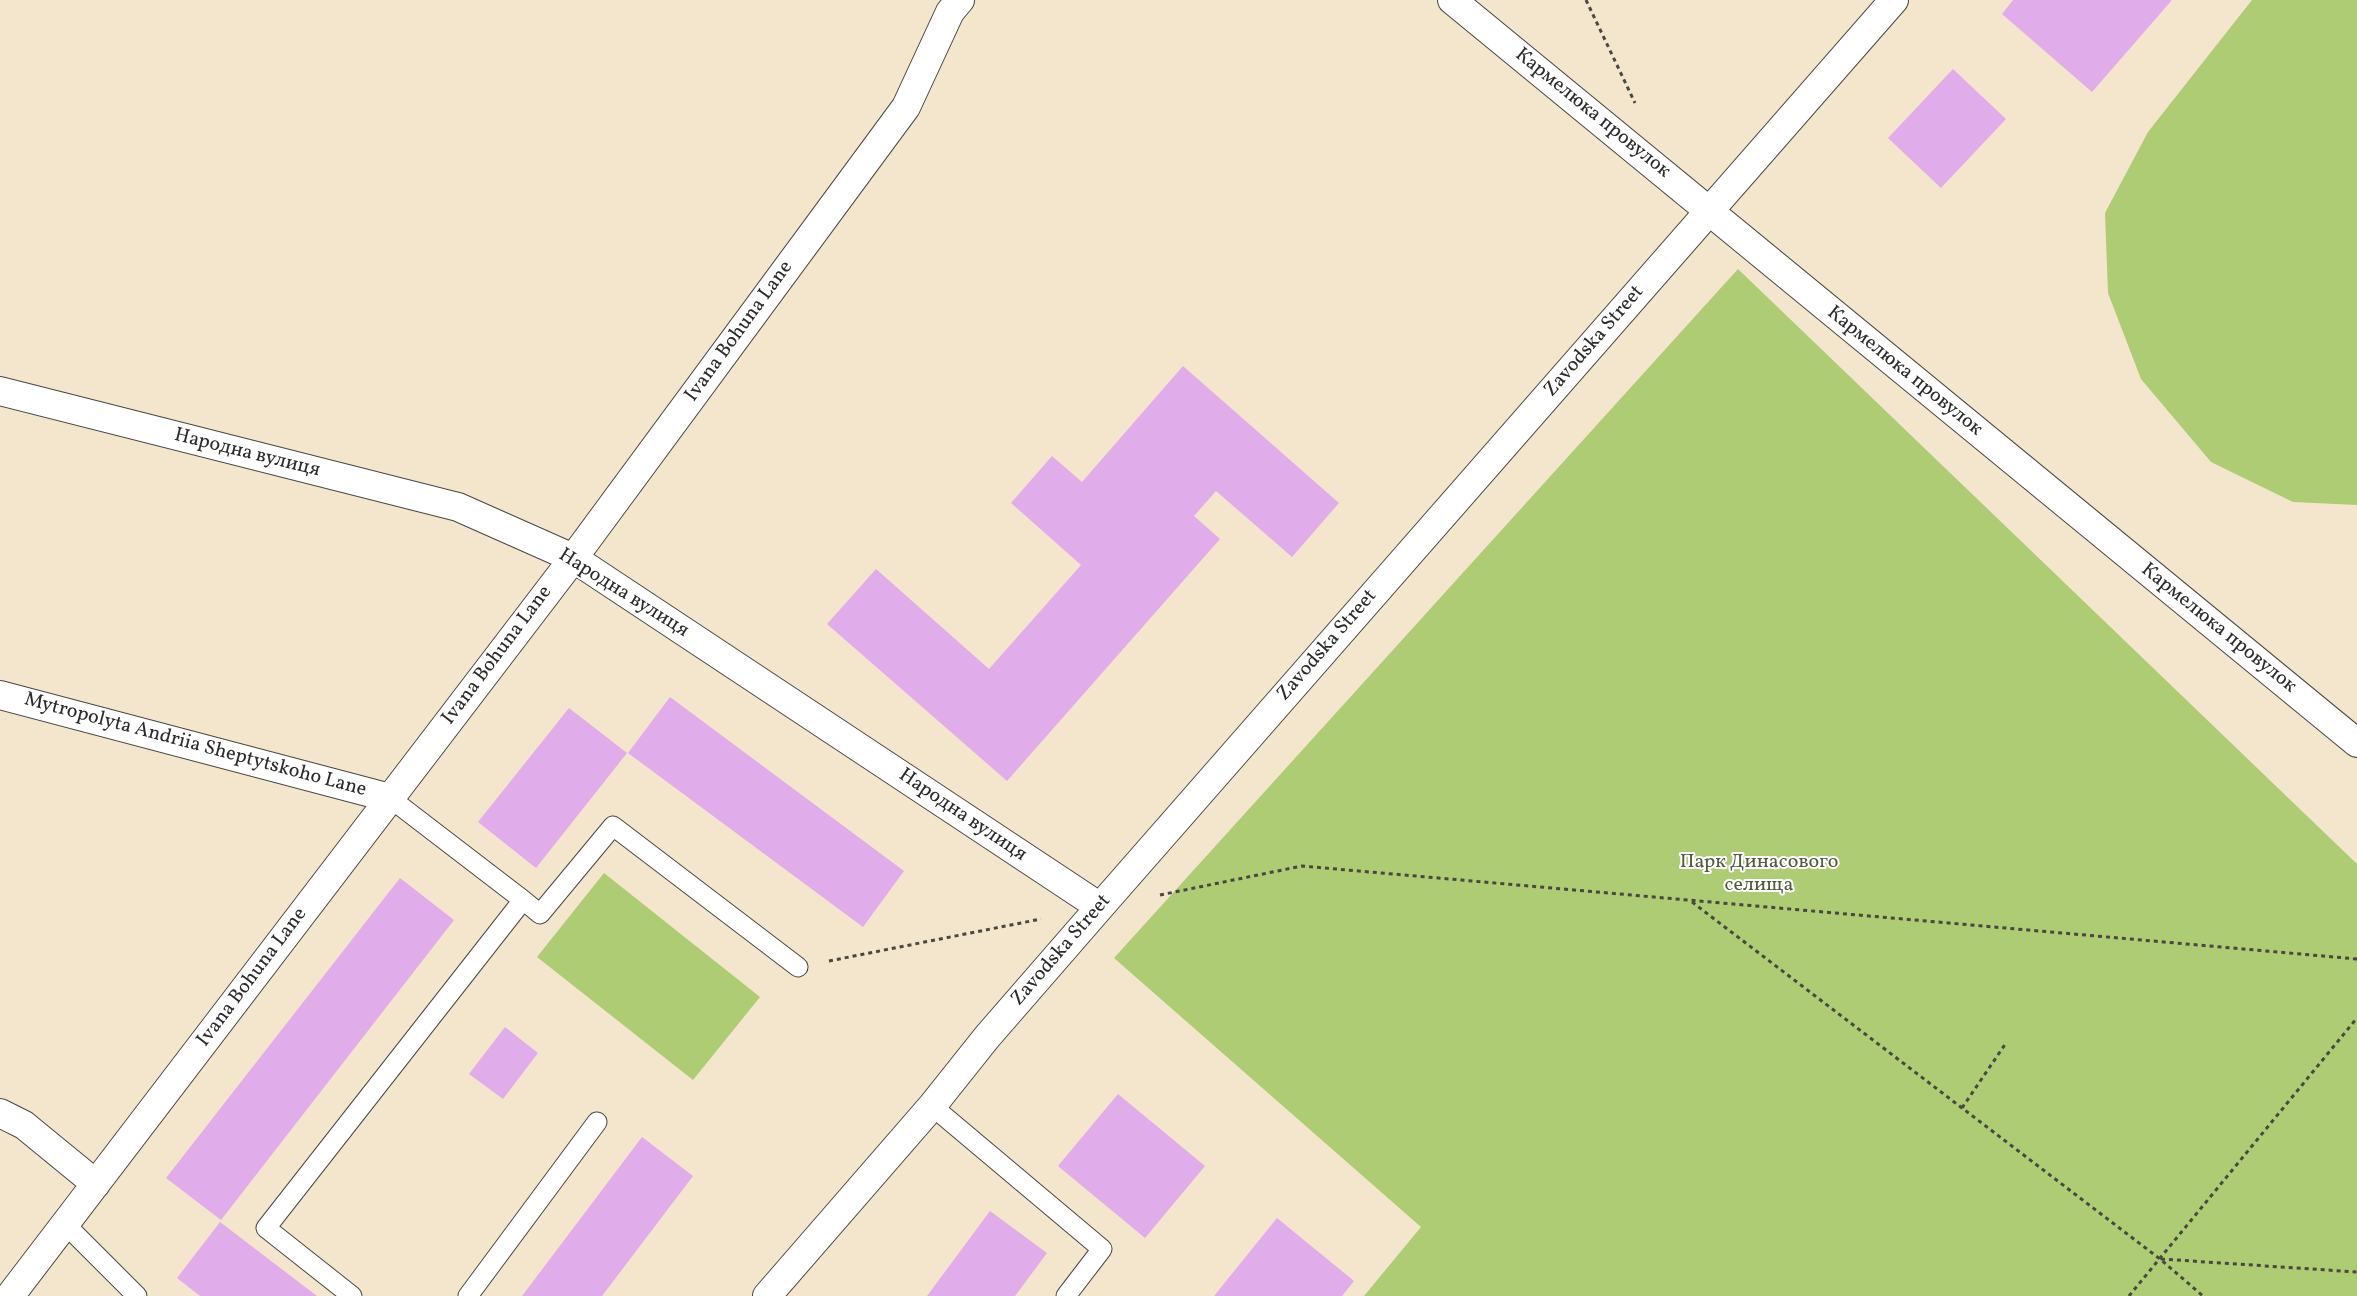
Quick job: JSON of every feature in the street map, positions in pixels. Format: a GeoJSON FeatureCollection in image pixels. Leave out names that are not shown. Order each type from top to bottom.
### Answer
{"type":"FeatureCollection","features":[{"type":"Feature","properties":{"kind":"street","name":"Ivana Bohuna Lane"},"geometry":{"type":"LineString","coordinates":[[10,1296],[573,558],[906,107],[950,12],[960,0]]}},
{"type":"Feature","properties":{"kind":"street","name":"Кармелюка провулок"},"geometry":{"type":"LineString","coordinates":[[1452,0],[2357,743]]}},
{"type":"Feature","properties":{"kind":"street","name":"Zavodska Street"},"geometry":{"type":"LineString","coordinates":[[767,1296],[932,1106],[986,1038],[1894,0]]}},
{"type":"Feature","properties":{"kind":"street","name":"Народна вулиця"},"geometry":{"type":"LineString","coordinates":[[0,391],[458,507],[573,558],[1100,907]]}},
{"type":"Feature","properties":{"kind":"street","name":"Mytropolyta Andriia Sheptytskoho Lane"},"geometry":{"type":"LineString","coordinates":[[0,695],[390,798]]}},
{"type":"Feature","properties":{"kind":"street"},"geometry":{"type":"LineString","coordinates":[[0,1113],[24,1125],[96,1184]]}},
{"type":"Feature","properties":{"kind":"lane"},"geometry":{"type":"LineString","coordinates":[[390,798],[540,914],[613,826],[798,967]]}},
{"type":"Feature","properties":{"kind":"lane"},"geometry":{"type":"LineString","coordinates":[[352,1296],[266,1228],[522,900]]}},
{"type":"Feature","properties":{"kind":"lane"},"geometry":{"type":"LineString","coordinates":[[932,1106],[1102,1249],[1066,1296]]}},
{"type":"Feature","properties":{"kind":"lane"},"geometry":{"type":"LineString","coordinates":[[468,1296],[597,1122]]}},
{"type":"Feature","properties":{"kind":"lane"},"geometry":{"type":"LineString","coordinates":[[65,1224],[137,1296]]}},
{"type":"Feature","properties":{"kind":"path"},"geometry":{"type":"LineString","coordinates":[[1586,0],[1637,107]]}},
{"type":"Feature","properties":{"kind":"path"},"geometry":{"type":"LineString","coordinates":[[1158,896],[1302,866],[2357,959]]}},
{"type":"Feature","properties":{"kind":"path"},"geometry":{"type":"LineString","coordinates":[[1691,901],[2160,1259],[2203,1296]]}},
{"type":"Feature","properties":{"kind":"path"},"geometry":{"type":"LineString","coordinates":[[798,967],[1100,907]]}},
{"type":"Feature","properties":{"kind":"path"},"geometry":{"type":"LineString","coordinates":[[2129,1296],[2357,1018]]}},
{"type":"Feature","properties":{"kind":"path"},"geometry":{"type":"LineString","coordinates":[[1962,1108],[2006,1043]]}},
{"type":"Feature","properties":{"kind":"path"},"geometry":{"type":"LineString","coordinates":[[2160,1259],[2357,1272]]}},
{"type":"Feature","properties":{"kind":"green space"},"geometry":{"type":"Polygon","coordinates":[[[2252,0],[2357,0],[2357,505],[2293,502],[2211,462],[2141,379],[2108,293],[2105,213],[2148,132],[2252,0]]]}},
{"type":"Feature","properties":{"kind":"green space","name":"Парк Динасового селища"},"geometry":{"type":"Polygon","coordinates":[[[1738,269],[2357,864],[2357,1296],[1364,1296],[1421,1227],[1114,958],[1738,269]]]}},
{"type":"Feature","properties":{"kind":"green space"},"geometry":{"type":"Polygon","coordinates":[[[604,873],[760,997],[693,1080],[537,957],[604,873]]]}},
{"type":"Feature","properties":{"kind":"building"},"geometry":{"type":"Polygon","coordinates":[[[2013,0],[2172,0],[2092,92],[2002,14],[2013,0]]]}},
{"type":"Feature","properties":{"kind":"building"},"geometry":{"type":"Polygon","coordinates":[[[1953,69],[2006,119],[1941,188],[1888,138],[1953,69]]]}},
{"type":"Feature","properties":{"kind":"building"},"geometry":{"type":"Polygon","coordinates":[[[1183,366],[1339,503],[1292,557],[1216,491],[1194,516],[1220,539],[1007,781],[827,624],[876,569],[989,669],[1081,565],[1011,503],[1052,456],[1082,482],[1183,366]]]}},
{"type":"Feature","properties":{"kind":"building"},"geometry":{"type":"Polygon","coordinates":[[[670,697],[904,871],[863,927],[628,753],[670,697]]]}},
{"type":"Feature","properties":{"kind":"building"},"geometry":{"type":"Polygon","coordinates":[[[569,708],[627,753],[536,868],[478,822],[569,708]]]}},
{"type":"Feature","properties":{"kind":"building"},"geometry":{"type":"Polygon","coordinates":[[[400,878],[454,920],[221,1220],[166,1178],[400,878]]]}},
{"type":"Feature","properties":{"kind":"building"},"geometry":{"type":"Polygon","coordinates":[[[505,1027],[538,1053],[503,1099],[469,1074],[505,1027]]]}},
{"type":"Feature","properties":{"kind":"building"},"geometry":{"type":"Polygon","coordinates":[[[1118,1094],[1205,1166],[1145,1238],[1058,1166],[1118,1094]]]}},
{"type":"Feature","properties":{"kind":"building"},"geometry":{"type":"Polygon","coordinates":[[[642,1137],[693,1176],[602,1296],[522,1296],[642,1137]]]}},
{"type":"Feature","properties":{"kind":"building"},"geometry":{"type":"Polygon","coordinates":[[[990,1211],[1047,1253],[1015,1296],[927,1296],[990,1211]]]}},
{"type":"Feature","properties":{"kind":"building"},"geometry":{"type":"Polygon","coordinates":[[[1277,1218],[1354,1281],[1342,1296],[1214,1296],[1277,1218]]]}},
{"type":"Feature","properties":{"kind":"building"},"geometry":{"type":"Polygon","coordinates":[[[220,1222],[317,1296],[200,1296],[177,1278],[220,1222]]]}}]}
